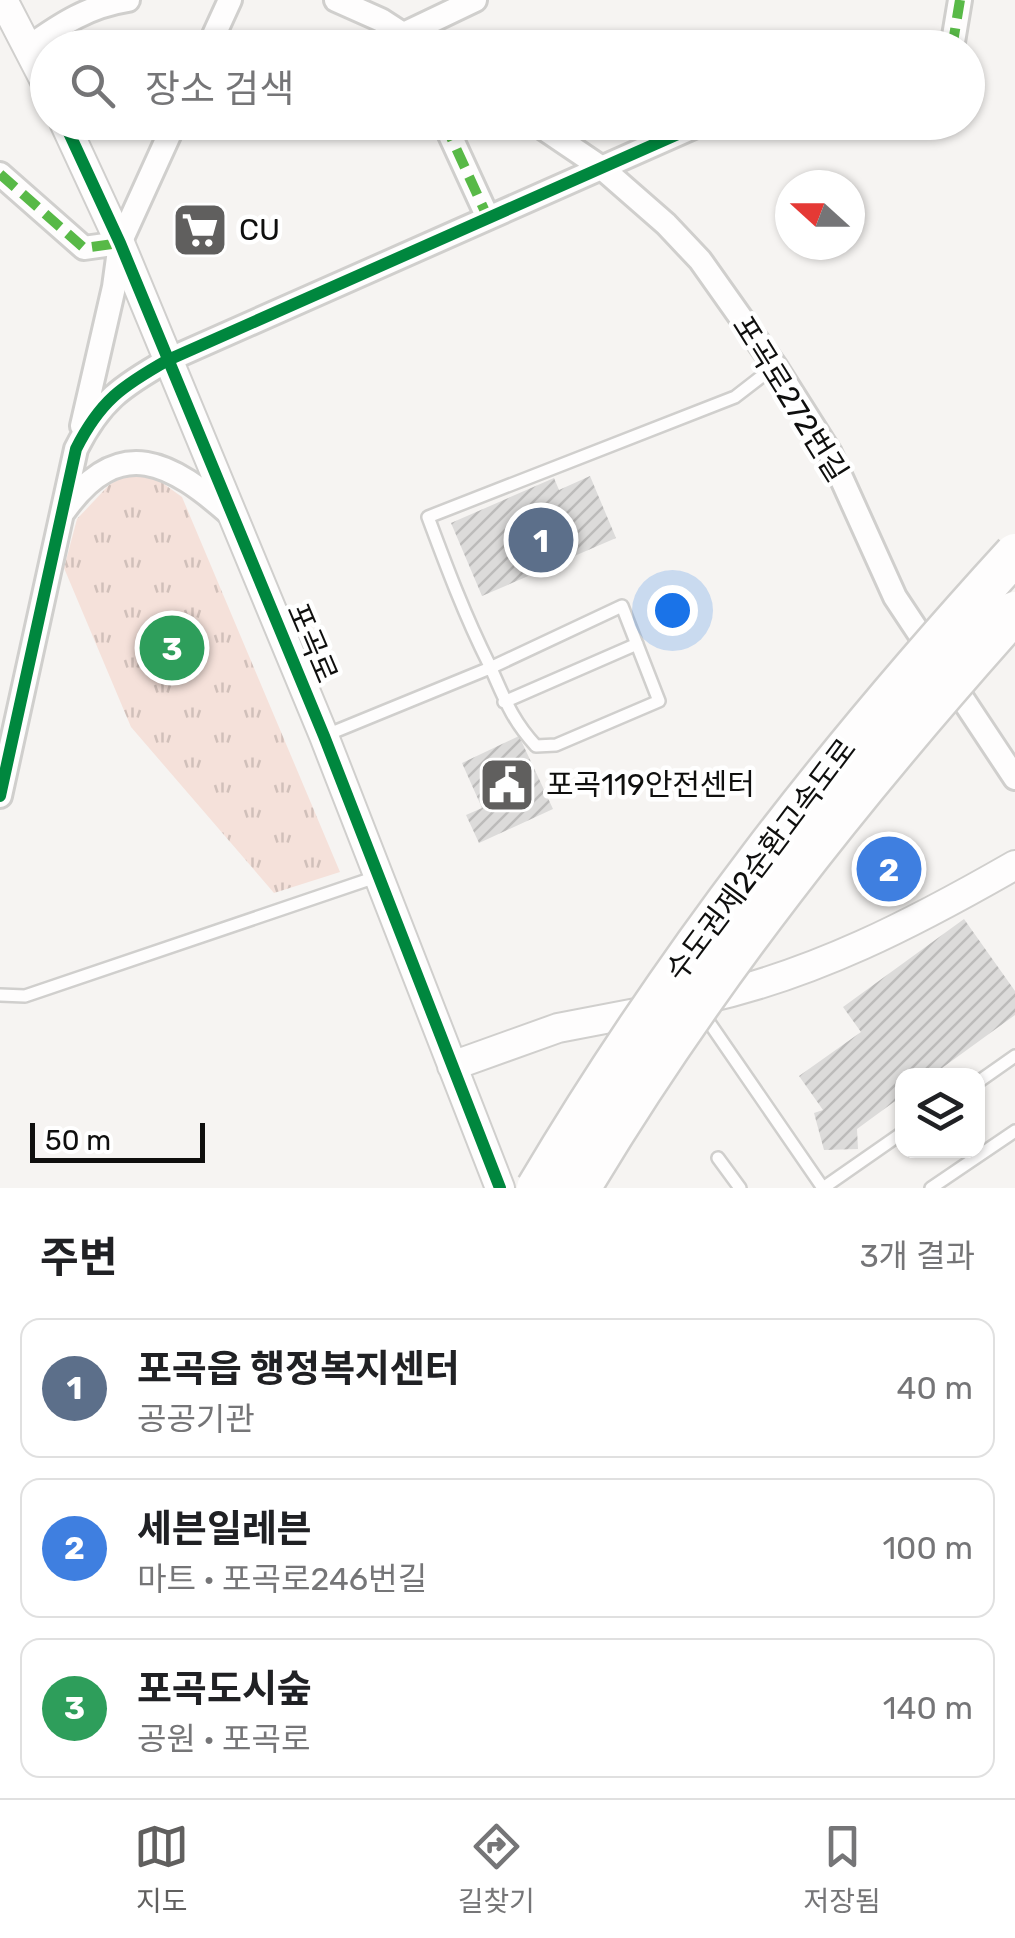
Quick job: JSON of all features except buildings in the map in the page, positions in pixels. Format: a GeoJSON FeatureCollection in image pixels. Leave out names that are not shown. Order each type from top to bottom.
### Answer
{"type":"FeatureCollection","features":[{"type":"Feature","properties":{"kind":"highway","name":"수도권제2순환고속도로"},"geometry":{"type":"LineString","coordinates":[[537,1188],[707,925],[861,728],[1015,554]]}},
{"type":"Feature","properties":{"kind":"highway","name":"수도권제2순환고속도로"},"geometry":{"type":"LineString","coordinates":[[580,1188],[618,1124],[707,993],[827,830],[1015,612]]}},
{"type":"Feature","properties":{"kind":"street"},"geometry":{"type":"LineString","coordinates":[[3,0],[29,47]]}},
{"type":"Feature","properties":{"kind":"street"},"geometry":{"type":"LineString","coordinates":[[53,30],[95,6],[128,0]]}},
{"type":"Feature","properties":{"kind":"street"},"geometry":{"type":"LineString","coordinates":[[216,30],[230,0]]}},
{"type":"Feature","properties":{"kind":"street"},"geometry":{"type":"LineString","coordinates":[[336,0],[395,30]]}},
{"type":"Feature","properties":{"kind":"street"},"geometry":{"type":"LineString","coordinates":[[431,30],[474,0]]}},
{"type":"Feature","properties":{"kind":"street"},"geometry":{"type":"LineString","coordinates":[[955,30],[960,0]]}},
{"type":"Feature","properties":{"kind":"street","name":"포곡로"},"geometry":{"type":"LineString","coordinates":[[72,140],[120,243],[324,736],[500,1188]]}},
{"type":"Feature","properties":{"kind":"street"},"geometry":{"type":"LineString","coordinates":[[0,796],[114,287],[120,243],[167,140]]}},
{"type":"Feature","properties":{"kind":"street"},"geometry":{"type":"LineString","coordinates":[[452,140],[488,218]]}},
{"type":"Feature","properties":{"kind":"street","name":"포곡로272번길"},"geometry":{"type":"LineString","coordinates":[[561,140],[602,168],[700,260],[775,366],[830,454],[894,597],[1015,778]]}},
{"type":"Feature","properties":{"kind":"street"},"geometry":{"type":"LineString","coordinates":[[76,449],[91,419],[110,397],[168,360],[665,140]]}},
{"type":"Feature","properties":{"kind":"street"},"geometry":{"type":"LineString","coordinates":[[0,174],[84,248],[120,243]]}},
{"type":"Feature","properties":{"kind":"street"},"geometry":{"type":"LineString","coordinates":[[60,518],[79,490],[121,464],[172,470],[196,484],[231,514]]}},
{"type":"Feature","properties":{"kind":"street"},"geometry":{"type":"LineString","coordinates":[[452,1066],[558,1028],[756,988],[870,944],[1015,865]]}},
{"type":"Feature","properties":{"kind":"lane"},"geometry":{"type":"LineString","coordinates":[[324,736],[490,668],[622,606],[660,701],[556,745],[536,746],[516,724],[504,702],[490,668],[465,619],[428,518],[735,397],[775,366]]}},
{"type":"Feature","properties":{"kind":"lane"},"geometry":{"type":"LineString","coordinates":[[504,702],[637,644]]}},
{"type":"Feature","properties":{"kind":"lane"},"geometry":{"type":"LineString","coordinates":[[0,996],[25,996],[378,876]]}},
{"type":"Feature","properties":{"kind":"lane"},"geometry":{"type":"LineString","coordinates":[[694,1002],[823,1188],[895,1139]]}},
{"type":"Feature","properties":{"kind":"lane"},"geometry":{"type":"LineString","coordinates":[[985,1077],[1015,1056]]}},
{"type":"Feature","properties":{"kind":"lane"},"geometry":{"type":"LineString","coordinates":[[930,1188],[1015,1131]]}},
{"type":"Feature","properties":{"kind":"lane"},"geometry":{"type":"LineString","coordinates":[[718,1158],[740,1188]]}},
{"type":"Feature","properties":{"kind":"green space"},"geometry":{"type":"Polygon","coordinates":[[[128,475],[154,477],[182,497],[340,872],[274,893],[131,727],[64,568],[77,519],[110,484],[128,475]]]}},
{"type":"Feature","properties":{"kind":"marked path"},"geometry":{"type":"LineString","coordinates":[[955,30],[960,0]]}},
{"type":"Feature","properties":{"kind":"marked path"},"geometry":{"type":"LineString","coordinates":[[452,140],[488,218]]}},
{"type":"Feature","properties":{"kind":"marked path"},"geometry":{"type":"LineString","coordinates":[[0,174],[84,248],[120,243]]}},
{"type":"Feature","properties":{"kind":"cycle path"},"geometry":{"type":"LineString","coordinates":[[72,140],[120,243],[324,736],[500,1188]]}},
{"type":"Feature","properties":{"kind":"cycle path"},"geometry":{"type":"LineString","coordinates":[[0,796],[76,449],[94,418],[114,396],[168,360],[664,140]]}},
{"type":"Feature","properties":{"kind":"place","name":"CU"},"geometry":{"type":"Point","coordinates":[200,230]}},
{"type":"Feature","properties":{"kind":"place","name":"포곡읍 행정복지센터"},"geometry":{"type":"Point","coordinates":[541,540]}},
{"type":"Feature","properties":{"kind":"place","name":"포곡도시숲"},"geometry":{"type":"Point","coordinates":[172,648]}},
{"type":"Feature","properties":{"kind":"place","name":"포곡119안전센터"},"geometry":{"type":"Point","coordinates":[507,785]}},
{"type":"Feature","properties":{"kind":"place","name":"세븐일레븐"},"geometry":{"type":"Point","coordinates":[889,869]}}]}
